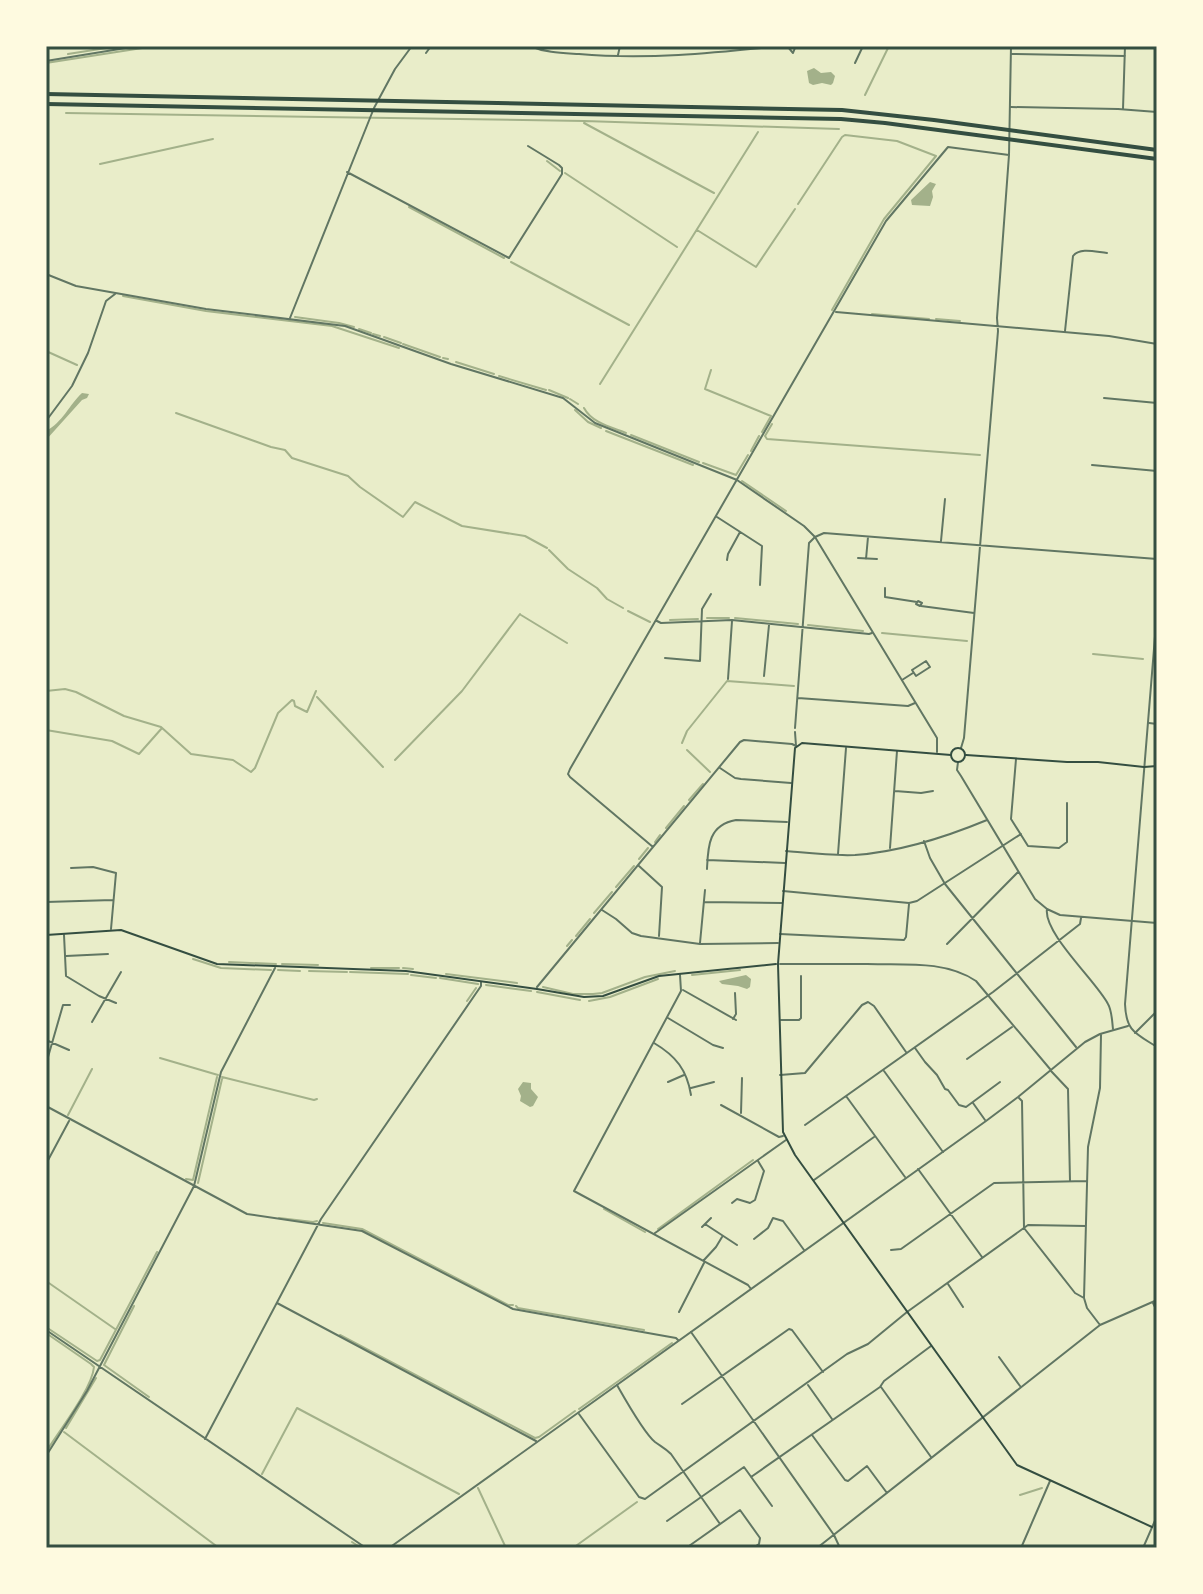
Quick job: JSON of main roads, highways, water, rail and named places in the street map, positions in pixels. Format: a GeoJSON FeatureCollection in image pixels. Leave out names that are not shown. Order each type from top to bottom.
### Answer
{"type":"FeatureCollection","features":[{"type":"Feature","properties":{"kind":"highway"},"geometry":{"type":"LineString","coordinates":[[46,94],[795,108],[883,113],[1157,150]]}},
{"type":"Feature","properties":{"kind":"highway"},"geometry":{"type":"LineString","coordinates":[[46,104],[798,117],[885,123],[1157,159]]}},
{"type":"Feature","properties":{"kind":"main road"},"geometry":{"type":"LineString","coordinates":[[951,755],[802,743],[796,746],[778,964],[781,1124],[785,1138],[813,1181],[1017,1465],[1152,1527]]}},
{"type":"Feature","properties":{"kind":"main road"},"geometry":{"type":"LineString","coordinates":[[961,748],[966,755],[958,762],[951,755],[953,749],[961,748]]}},
{"type":"Feature","properties":{"kind":"main road"},"geometry":{"type":"LineString","coordinates":[[966,755],[1157,766]]}},
{"type":"Feature","properties":{"kind":"main road"},"geometry":{"type":"LineString","coordinates":[[46,935],[111,930],[130,932],[217,964],[401,971],[593,997],[646,980],[778,964]]}},
{"type":"Feature","properties":{"kind":"waterway"},"geometry":{"type":"LineString","coordinates":[[68,54],[119,46]]}},
{"type":"Feature","properties":{"kind":"waterway"},"geometry":{"type":"LineString","coordinates":[[46,63],[155,46]]}},
{"type":"Feature","properties":{"kind":"waterway"},"geometry":{"type":"LineString","coordinates":[[865,95],[889,46]]}},
{"type":"Feature","properties":{"kind":"waterway"},"geometry":{"type":"LineString","coordinates":[[66,113],[584,121],[839,129]]}},
{"type":"Feature","properties":{"kind":"waterway"},"geometry":{"type":"LineString","coordinates":[[584,123],[714,193]]}},
{"type":"Feature","properties":{"kind":"waterway"},"geometry":{"type":"LineString","coordinates":[[600,384],[758,132]]}},
{"type":"Feature","properties":{"kind":"waterway"},"geometry":{"type":"LineString","coordinates":[[798,204],[845,135],[897,141],[936,156],[884,219],[832,310]]}},
{"type":"Feature","properties":{"kind":"waterway"},"geometry":{"type":"LineString","coordinates":[[100,164],[213,139]]}},
{"type":"Feature","properties":{"kind":"waterway"},"geometry":{"type":"LineString","coordinates":[[547,161],[560,171]]}},
{"type":"Feature","properties":{"kind":"waterway"},"geometry":{"type":"LineString","coordinates":[[565,173],[677,247]]}},
{"type":"Feature","properties":{"kind":"waterway"},"geometry":{"type":"LineString","coordinates":[[409,207],[504,258]]}},
{"type":"Feature","properties":{"kind":"waterway"},"geometry":{"type":"LineString","coordinates":[[697,230],[756,267],[795,209]]}},
{"type":"Feature","properties":{"kind":"waterway"},"geometry":{"type":"LineString","coordinates":[[511,262],[629,325]]}},
{"type":"Feature","properties":{"kind":"waterway"},"geometry":{"type":"LineString","coordinates":[[123,296],[206,311],[332,326],[399,348]]}},
{"type":"Feature","properties":{"kind":"waterway"},"geometry":{"type":"LineString","coordinates":[[872,314],[929,319]]}},
{"type":"Feature","properties":{"kind":"waterway"},"geometry":{"type":"LineString","coordinates":[[295,317],[354,327]]}},
{"type":"Feature","properties":{"kind":"waterway"},"geometry":{"type":"LineString","coordinates":[[936,319],[960,321]]}},
{"type":"Feature","properties":{"kind":"waterway"},"geometry":{"type":"LineString","coordinates":[[359,329],[371,333]]}},
{"type":"Feature","properties":{"kind":"waterway"},"geometry":{"type":"LineString","coordinates":[[373,334],[380,336]]}},
{"type":"Feature","properties":{"kind":"waterway"},"geometry":{"type":"LineString","coordinates":[[384,337],[401,343]]}},
{"type":"Feature","properties":{"kind":"waterway"},"geometry":{"type":"LineString","coordinates":[[403,344],[440,357]]}},
{"type":"Feature","properties":{"kind":"waterway"},"geometry":{"type":"LineString","coordinates":[[46,351],[77,365]]}},
{"type":"Feature","properties":{"kind":"waterway"},"geometry":{"type":"LineString","coordinates":[[443,358],[448,359]]}},
{"type":"Feature","properties":{"kind":"waterway"},"geometry":{"type":"LineString","coordinates":[[456,362],[494,374]]}},
{"type":"Feature","properties":{"kind":"waterway"},"geometry":{"type":"LineString","coordinates":[[711,370],[705,389],[771,416],[762,432]]}},
{"type":"Feature","properties":{"kind":"waterway"},"geometry":{"type":"LineString","coordinates":[[499,376],[546,390]]}},
{"type":"Feature","properties":{"kind":"waterway"},"geometry":{"type":"LineString","coordinates":[[549,390],[568,398]]}},
{"type":"Feature","properties":{"kind":"waterway"},"geometry":{"type":"LineString","coordinates":[[570,399],[578,404]]}},
{"type":"Feature","properties":{"kind":"waterway"},"geometry":{"type":"LineString","coordinates":[[584,408],[597,421],[626,433]]}},
{"type":"Feature","properties":{"kind":"waterway"},"geometry":{"type":"LineString","coordinates":[[575,410],[588,422],[601,428]]}},
{"type":"Feature","properties":{"kind":"waterway"},"geometry":{"type":"LineString","coordinates":[[176,413],[285,450],[292,458],[348,476],[403,517],[415,502],[462,526],[525,536],[547,548]]}},
{"type":"Feature","properties":{"kind":"waterway"},"geometry":{"type":"LineString","coordinates":[[772,424],[765,436],[767,439],[980,455]]}},
{"type":"Feature","properties":{"kind":"waterway"},"geometry":{"type":"LineString","coordinates":[[606,431],[693,465]]}},
{"type":"Feature","properties":{"kind":"waterway"},"geometry":{"type":"LineString","coordinates":[[631,435],[699,462]]}},
{"type":"Feature","properties":{"kind":"waterway"},"geometry":{"type":"LineString","coordinates":[[751,451],[759,436]]}},
{"type":"Feature","properties":{"kind":"waterway"},"geometry":{"type":"LineString","coordinates":[[703,463],[736,475],[748,455]]}},
{"type":"Feature","properties":{"kind":"waterway"},"geometry":{"type":"LineString","coordinates":[[742,481],[786,511]]}},
{"type":"Feature","properties":{"kind":"waterway"},"geometry":{"type":"LineString","coordinates":[[549,550],[568,569],[623,608]]}},
{"type":"Feature","properties":{"kind":"waterway"},"geometry":{"type":"LineString","coordinates":[[628,611],[650,622]]}},
{"type":"Feature","properties":{"kind":"waterway"},"geometry":{"type":"LineString","coordinates":[[395,760],[462,691],[520,614]]}},
{"type":"Feature","properties":{"kind":"waterway"},"geometry":{"type":"LineString","coordinates":[[521,615],[567,643]]}},
{"type":"Feature","properties":{"kind":"waterway"},"geometry":{"type":"LineString","coordinates":[[707,618],[729,618]]}},
{"type":"Feature","properties":{"kind":"waterway"},"geometry":{"type":"LineString","coordinates":[[735,618],[798,624]]}},
{"type":"Feature","properties":{"kind":"waterway"},"geometry":{"type":"LineString","coordinates":[[670,620],[698,619]]}},
{"type":"Feature","properties":{"kind":"waterway"},"geometry":{"type":"LineString","coordinates":[[808,625],[863,631]]}},
{"type":"Feature","properties":{"kind":"waterway"},"geometry":{"type":"LineString","coordinates":[[882,633],[967,641]]}},
{"type":"Feature","properties":{"kind":"waterway"},"geometry":{"type":"LineString","coordinates":[[1093,654],[1143,659]]}},
{"type":"Feature","properties":{"kind":"waterway"},"geometry":{"type":"LineString","coordinates":[[682,743],[687,731],[727,681],[794,686]]}},
{"type":"Feature","properties":{"kind":"waterway"},"geometry":{"type":"LineString","coordinates":[[46,691],[65,689],[76,692],[124,716],[161,727],[191,754],[233,760],[251,772],[278,713],[292,700],[295,706],[307,712],[316,691]]}},
{"type":"Feature","properties":{"kind":"waterway"},"geometry":{"type":"LineString","coordinates":[[317,697],[383,767]]}},
{"type":"Feature","properties":{"kind":"waterway"},"geometry":{"type":"LineString","coordinates":[[46,730],[112,741],[139,754],[162,728]]}},
{"type":"Feature","properties":{"kind":"waterway"},"geometry":{"type":"LineString","coordinates":[[687,750],[710,772]]}},
{"type":"Feature","properties":{"kind":"waterway"},"geometry":{"type":"LineString","coordinates":[[689,800],[703,784]]}},
{"type":"Feature","properties":{"kind":"waterway"},"geometry":{"type":"LineString","coordinates":[[666,828],[684,806]]}},
{"type":"Feature","properties":{"kind":"waterway"},"geometry":{"type":"LineString","coordinates":[[655,842],[660,835]]}},
{"type":"Feature","properties":{"kind":"waterway"},"geometry":{"type":"LineString","coordinates":[[639,859],[648,848]]}},
{"type":"Feature","properties":{"kind":"waterway"},"geometry":{"type":"LineString","coordinates":[[616,887],[634,866]]}},
{"type":"Feature","properties":{"kind":"waterway"},"geometry":{"type":"LineString","coordinates":[[594,913],[612,892]]}},
{"type":"Feature","properties":{"kind":"waterway"},"geometry":{"type":"LineString","coordinates":[[576,936],[590,919]]}},
{"type":"Feature","properties":{"kind":"waterway"},"geometry":{"type":"LineString","coordinates":[[567,946],[572,940]]}},
{"type":"Feature","properties":{"kind":"waterway"},"geometry":{"type":"LineString","coordinates":[[193,959],[221,968],[271,970]]}},
{"type":"Feature","properties":{"kind":"waterway"},"geometry":{"type":"LineString","coordinates":[[229,962],[276,964]]}},
{"type":"Feature","properties":{"kind":"waterway"},"geometry":{"type":"LineString","coordinates":[[282,964],[318,965]]}},
{"type":"Feature","properties":{"kind":"waterway"},"geometry":{"type":"LineString","coordinates":[[371,968],[399,968]]}},
{"type":"Feature","properties":{"kind":"waterway"},"geometry":{"type":"LineString","coordinates":[[403,968],[413,969]]}},
{"type":"Feature","properties":{"kind":"waterway"},"geometry":{"type":"LineString","coordinates":[[278,970],[300,971]]}},
{"type":"Feature","properties":{"kind":"waterway"},"geometry":{"type":"LineString","coordinates":[[692,975],[740,970]]}},
{"type":"Feature","properties":{"kind":"waterway"},"geometry":{"type":"LineString","coordinates":[[309,971],[347,972]]}},
{"type":"Feature","properties":{"kind":"waterway"},"geometry":{"type":"LineString","coordinates":[[543,987],[573,994],[602,993],[645,977],[675,971]]}},
{"type":"Feature","properties":{"kind":"waterway"},"geometry":{"type":"LineString","coordinates":[[350,972],[408,974]]}},
{"type":"Feature","properties":{"kind":"waterway"},"geometry":{"type":"LineString","coordinates":[[446,974],[517,983]]}},
{"type":"Feature","properties":{"kind":"waterway"},"geometry":{"type":"LineString","coordinates":[[411,975],[436,978]]}},
{"type":"Feature","properties":{"kind":"waterway"},"geometry":{"type":"LineString","coordinates":[[440,978],[478,984]]}},
{"type":"Feature","properties":{"kind":"waterway"},"geometry":{"type":"LineString","coordinates":[[589,1001],[610,997],[658,979]]}},
{"type":"Feature","properties":{"kind":"waterway"},"geometry":{"type":"LineString","coordinates":[[486,985],[531,991]]}},
{"type":"Feature","properties":{"kind":"waterway"},"geometry":{"type":"LineString","coordinates":[[467,1001],[476,988]]}},
{"type":"Feature","properties":{"kind":"waterway"},"geometry":{"type":"LineString","coordinates":[[537,992],[580,1000]]}},
{"type":"Feature","properties":{"kind":"waterway"},"geometry":{"type":"LineString","coordinates":[[160,1058],[218,1075]]}},
{"type":"Feature","properties":{"kind":"waterway"},"geometry":{"type":"LineString","coordinates":[[68,1115],[92,1069]]}},
{"type":"Feature","properties":{"kind":"waterway"},"geometry":{"type":"LineString","coordinates":[[186,1179],[193,1180],[217,1077]]}},
{"type":"Feature","properties":{"kind":"waterway"},"geometry":{"type":"LineString","coordinates":[[222,1077],[317,1099]]}},
{"type":"Feature","properties":{"kind":"waterway"},"geometry":{"type":"LineString","coordinates":[[198,1183],[222,1079]]}},
{"type":"Feature","properties":{"kind":"waterway"},"geometry":{"type":"LineString","coordinates":[[658,1229],[753,1160]]}},
{"type":"Feature","properties":{"kind":"waterway"},"geometry":{"type":"LineString","coordinates":[[604,1209],[645,1232]]}},
{"type":"Feature","properties":{"kind":"waterway"},"geometry":{"type":"LineString","coordinates":[[279,1218],[317,1221]]}},
{"type":"Feature","properties":{"kind":"waterway"},"geometry":{"type":"LineString","coordinates":[[323,1223],[362,1229],[513,1305]]}},
{"type":"Feature","properties":{"kind":"waterway"},"geometry":{"type":"LineString","coordinates":[[46,1327],[97,1361],[100,1360],[157,1252]]}},
{"type":"Feature","properties":{"kind":"waterway"},"geometry":{"type":"LineString","coordinates":[[46,1281],[115,1329]]}},
{"type":"Feature","properties":{"kind":"waterway"},"geometry":{"type":"LineString","coordinates":[[134,1306],[104,1365],[149,1397]]}},
{"type":"Feature","properties":{"kind":"waterway"},"geometry":{"type":"LineString","coordinates":[[516,1306],[644,1330]]}},
{"type":"Feature","properties":{"kind":"waterway"},"geometry":{"type":"LineString","coordinates":[[46,1333],[94,1367],[81,1398],[46,1452]]}},
{"type":"Feature","properties":{"kind":"waterway"},"geometry":{"type":"LineString","coordinates":[[340,1335],[535,1438],[575,1411]]}},
{"type":"Feature","properties":{"kind":"waterway"},"geometry":{"type":"LineString","coordinates":[[579,1409],[672,1343]]}},
{"type":"Feature","properties":{"kind":"waterway"},"geometry":{"type":"LineString","coordinates":[[66,1428],[96,1378]]}},
{"type":"Feature","properties":{"kind":"waterway"},"geometry":{"type":"LineString","coordinates":[[262,1474],[297,1408],[459,1494]]}},
{"type":"Feature","properties":{"kind":"waterway"},"geometry":{"type":"LineString","coordinates":[[64,1432],[219,1548]]}},
{"type":"Feature","properties":{"kind":"waterway"},"geometry":{"type":"LineString","coordinates":[[478,1488],[506,1548]]}},
{"type":"Feature","properties":{"kind":"waterway"},"geometry":{"type":"LineString","coordinates":[[1020,1495],[1042,1488]]}},
{"type":"Feature","properties":{"kind":"waterway"},"geometry":{"type":"LineString","coordinates":[[573,1548],[637,1502]]}},
{"type":"Feature","properties":{"kind":"waterway"},"geometry":{"type":"LineString","coordinates":[[352,1542],[361,1548]]}},
{"type":"Feature","properties":{"kind":"waterway"},"geometry":{"type":"LineString","coordinates":[[1153,1548],[1157,1542]]}}]}
